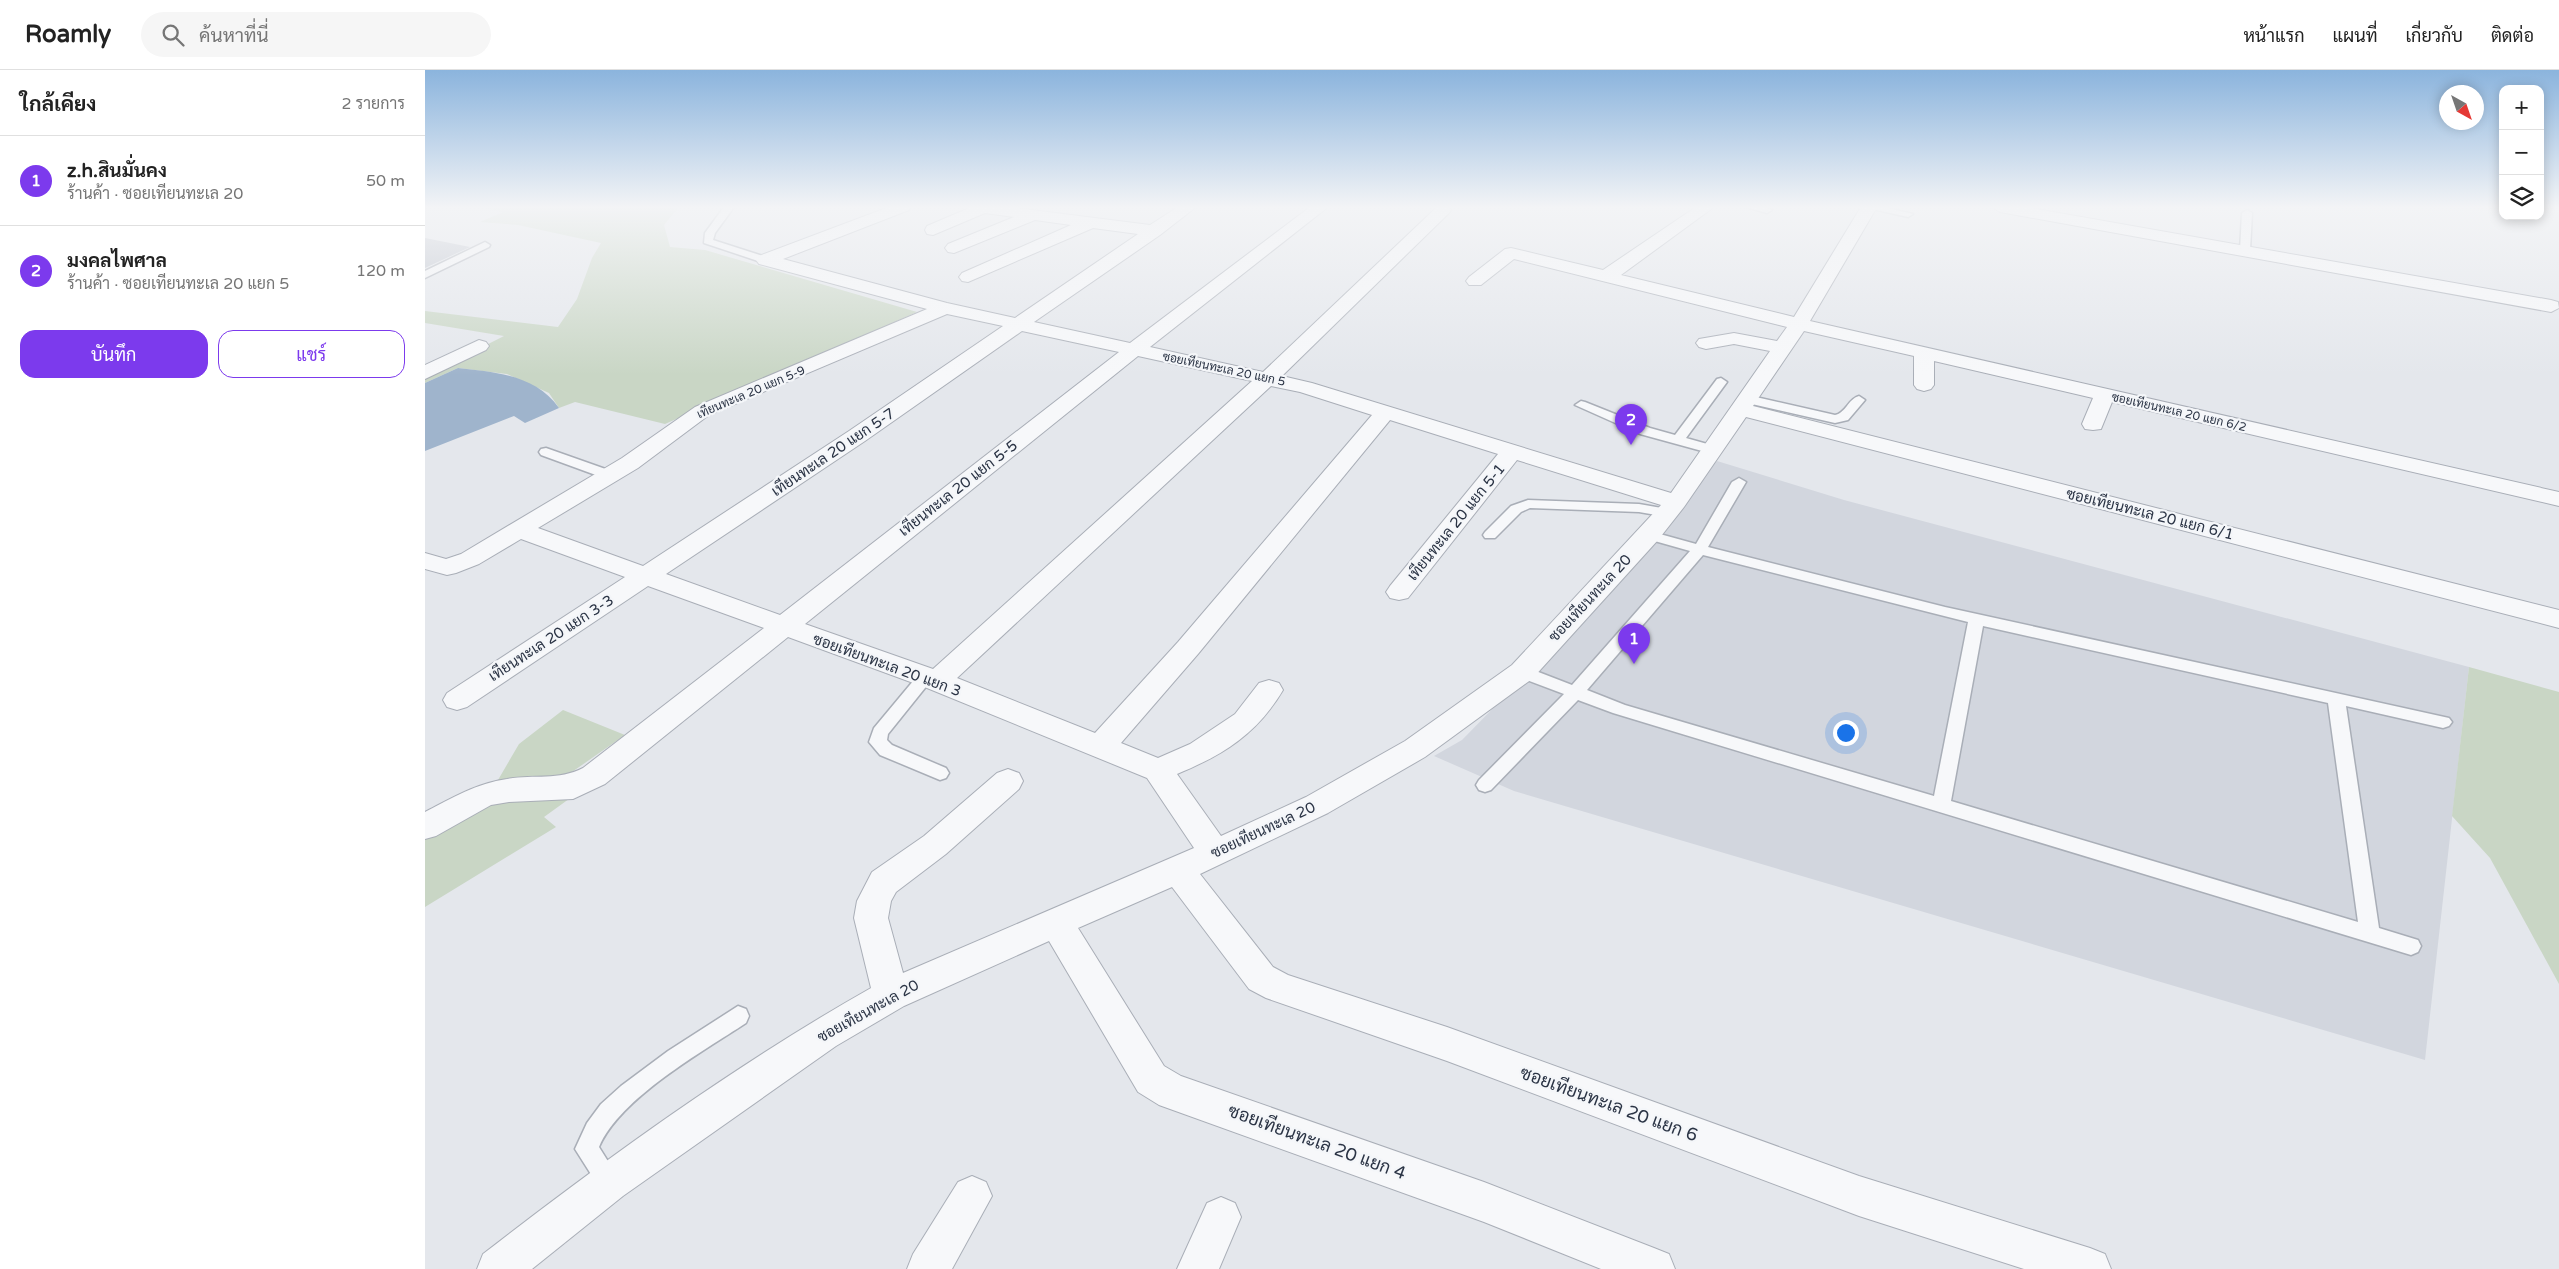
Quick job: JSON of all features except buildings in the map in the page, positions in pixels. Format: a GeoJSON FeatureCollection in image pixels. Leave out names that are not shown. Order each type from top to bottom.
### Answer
{"type":"FeatureCollection","features":[{"type":"Feature","properties":{"kind":"street","name":"ซอยเทียนทะเล 20 แยก 5"},"geometry":{"type":"LineString","coordinates":[[776,263],[945,308],[1268,378],[1512,451],[1672,507]]}},
{"type":"Feature","properties":{"kind":"street"},"geometry":{"type":"LineString","coordinates":[[968,277],[1000,263]]}},
{"type":"Feature","properties":{"kind":"street","name":"เทียนทะเล 20 แยก 5-7"},"geometry":{"type":"LineString","coordinates":[[645,576],[857,436],[1107,263]]}},
{"type":"Feature","properties":{"kind":"street","name":"เทียนทะเล 20 แยก 5-5"},"geometry":{"type":"LineString","coordinates":[[425,827],[484,795],[509,790],[573,786],[594,776],[1134,349],[1247,263]]}},
{"type":"Feature","properties":{"kind":"street"},"geometry":{"type":"LineString","coordinates":[[931,680],[1268,378],[1388,263]]}},
{"type":"Feature","properties":{"kind":"street","name":"ซอยเทียนทะเล 20 แยก 6/2"},"geometry":{"type":"LineString","coordinates":[[1475,281],[1498,263]]}},
{"type":"Feature","properties":{"kind":"street","name":"ซอยเทียนทะเล 20 แยก 6/2"},"geometry":{"type":"LineString","coordinates":[[1553,263],[1799,324],[2559,499]]}},
{"type":"Feature","properties":{"kind":"street"},"geometry":{"type":"LineString","coordinates":[[1607,276],[1626,263]]}},
{"type":"Feature","properties":{"kind":"street","name":"ซอยเทียนทะเล 20"},"geometry":{"type":"LineString","coordinates":[[497,1269],[609,1182],[823,1034],[891,995],[1177,870],[1317,805],[1415,749],[1522,672],[1649,535],[1672,507],[1799,324],[1836,263]]}},
{"type":"Feature","properties":{"kind":"street"},"geometry":{"type":"LineString","coordinates":[[2316,263],[2551,306]]}},
{"type":"Feature","properties":{"kind":"street","name":"เทียนทะเล 20 แยก 5-9"},"geometry":{"type":"LineString","coordinates":[[425,562],[435,566],[447,567],[455,565],[520,530],[609,475],[702,411],[945,308]]}},
{"type":"Feature","properties":{"kind":"street"},"geometry":{"type":"LineString","coordinates":[[1706,343],[1724,337],[1737,337],[1782,348]]}},
{"type":"Feature","properties":{"kind":"street"},"geometry":{"type":"LineString","coordinates":[[425,373],[479,346]]}},
{"type":"Feature","properties":{"kind":"street"},"geometry":{"type":"LineString","coordinates":[[1924,353],[1924,385]]}},
{"type":"Feature","properties":{"kind":"street"},"geometry":{"type":"LineString","coordinates":[[2093,424],[2104,395]]}},
{"type":"Feature","properties":{"kind":"street","name":"ซอยเทียนทะเล 20 แยก 6/1"},"geometry":{"type":"LineString","coordinates":[[1744,404],[2559,619]]}},
{"type":"Feature","properties":{"kind":"street"},"geometry":{"type":"LineString","coordinates":[[1100,747],[1188,648],[1386,412]]}},
{"type":"Feature","properties":{"kind":"street","name":"เทียนทะเล 20 แยก 5-1"},"geometry":{"type":"LineString","coordinates":[[1399,592],[1512,451]]}},
{"type":"Feature","properties":{"kind":"street","name":"ซอยเทียนทะเล 20 แยก 3"},"geometry":{"type":"LineString","coordinates":[[520,530],[931,680],[1158,770]]}},
{"type":"Feature","properties":{"kind":"street","name":"เทียนทะเล 20 แยก 3-3"},"geometry":{"type":"LineString","coordinates":[[457,700],[645,576]]}},
{"type":"Feature","properties":{"kind":"street"},"geometry":{"type":"LineString","coordinates":[[1215,853],[1158,770],[1200,752],[1245,721],[1269,690]]}},
{"type":"Feature","properties":{"kind":"street"},"geometry":{"type":"LineString","coordinates":[[891,995],[871,918],[874,901],[884,882],[935,845],[1008,781]]}},
{"type":"Feature","properties":{"kind":"street","name":"ซอยเทียนทะเล 20 แยก 6"},"geometry":{"type":"LineString","coordinates":[[1177,870],[1261,978],[1278,987],[1447,1044],[1859,1196],[2089,1269]]}},
{"type":"Feature","properties":{"kind":"street","name":"ซอยเทียนทะเล 20 แยก 4"},"geometry":{"type":"LineString","coordinates":[[1056,923],[1151,1079],[1158,1084],[1172,1092],[1203,1100],[1346,1154],[1493,1205],[1654,1269]]}},
{"type":"Feature","properties":{"kind":"street"},"geometry":{"type":"LineString","coordinates":[[928,1269],[972,1196]]}},
{"type":"Feature","properties":{"kind":"street"},"geometry":{"type":"LineString","coordinates":[[1199,1269],[1221,1217]]}},
{"type":"Feature","properties":{"kind":"lane"},"geometry":{"type":"LineString","coordinates":[[425,274],[448,263]]}},
{"type":"Feature","properties":{"kind":"lane"},"geometry":{"type":"LineString","coordinates":[[1677,441],[1721,382]]}},
{"type":"Feature","properties":{"kind":"lane"},"geometry":{"type":"LineString","coordinates":[[1744,404],[1835,419],[1844,417],[1859,400]]}},
{"type":"Feature","properties":{"kind":"lane"},"geometry":{"type":"LineString","coordinates":[[1581,405],[1677,441],[1713,450]]}},
{"type":"Feature","properties":{"kind":"lane"},"geometry":{"type":"LineString","coordinates":[[546,452],[609,475]]}},
{"type":"Feature","properties":{"kind":"lane"},"geometry":{"type":"LineString","coordinates":[[1485,785],[1574,694],[1699,550],[1739,482]]}},
{"type":"Feature","properties":{"kind":"lane"},"geometry":{"type":"LineString","coordinates":[[1490,535],[1516,509],[1528,504],[1639,508],[1672,507]]}},
{"type":"Feature","properties":{"kind":"lane"},"geometry":{"type":"LineString","coordinates":[[1649,535],[1699,550],[1976,619],[2443,722]]}},
{"type":"Feature","properties":{"kind":"lane"},"geometry":{"type":"LineString","coordinates":[[1941,806],[1976,619]]}},
{"type":"Feature","properties":{"kind":"lane"},"geometry":{"type":"LineString","coordinates":[[1522,672],[1574,694],[1619,709],[2411,946]]}},
{"type":"Feature","properties":{"kind":"lane"},"geometry":{"type":"LineString","coordinates":[[931,680],[880,732],[878,742],[886,750],[940,773]]}},
{"type":"Feature","properties":{"kind":"lane"},"geometry":{"type":"LineString","coordinates":[[2336,697],[2370,933]]}},
{"type":"Feature","properties":{"kind":"lane"},"geometry":{"type":"LineString","coordinates":[[609,1182],[587,1149],[590,1136],[602,1119],[624,1095],[738,1016]]}},
{"type":"Feature","properties":{"kind":"shaded area"},"geometry":{"type":"Polygon","coordinates":[[[1717,461],[1844,500],[2469,667],[2425,1060],[1514,791],[1434,756],[1462,740],[1608,591],[1717,461]]]}},
{"type":"Feature","properties":{"kind":"green space"},"geometry":{"type":"Polygon","coordinates":[[[590,263],[749,263],[917,312],[665,424],[575,402],[559,408],[549,393],[507,374],[458,368],[425,383],[425,376],[504,336],[425,323],[425,311],[558,327],[577,299],[590,263]]]}},
{"type":"Feature","properties":{"kind":"green space"},"geometry":{"type":"Polygon","coordinates":[[[2469,667],[2559,692],[2559,984],[2490,858],[2452,816],[2469,667]]]}},
{"type":"Feature","properties":{"kind":"green space"},"geometry":{"type":"Polygon","coordinates":[[[563,710],[625,735],[559,781],[580,791],[544,817],[556,827],[425,907],[425,833],[483,799],[498,780],[519,744],[563,710]]]}},
{"type":"Feature","properties":{"kind":"water"},"geometry":{"type":"Polygon","coordinates":[[[458,368],[486,371],[527,382],[539,388],[559,408],[525,423],[514,416],[425,451],[425,383],[458,368]]]}},
{"type":"Feature","properties":{"kind":"place","name":"มงคลไพศาล"},"geometry":{"type":"Point","coordinates":[1631,445]}},
{"type":"Feature","properties":{"kind":"place","name":"z.h.สินมั่นคง"},"geometry":{"type":"Point","coordinates":[1634,664]}}]}
